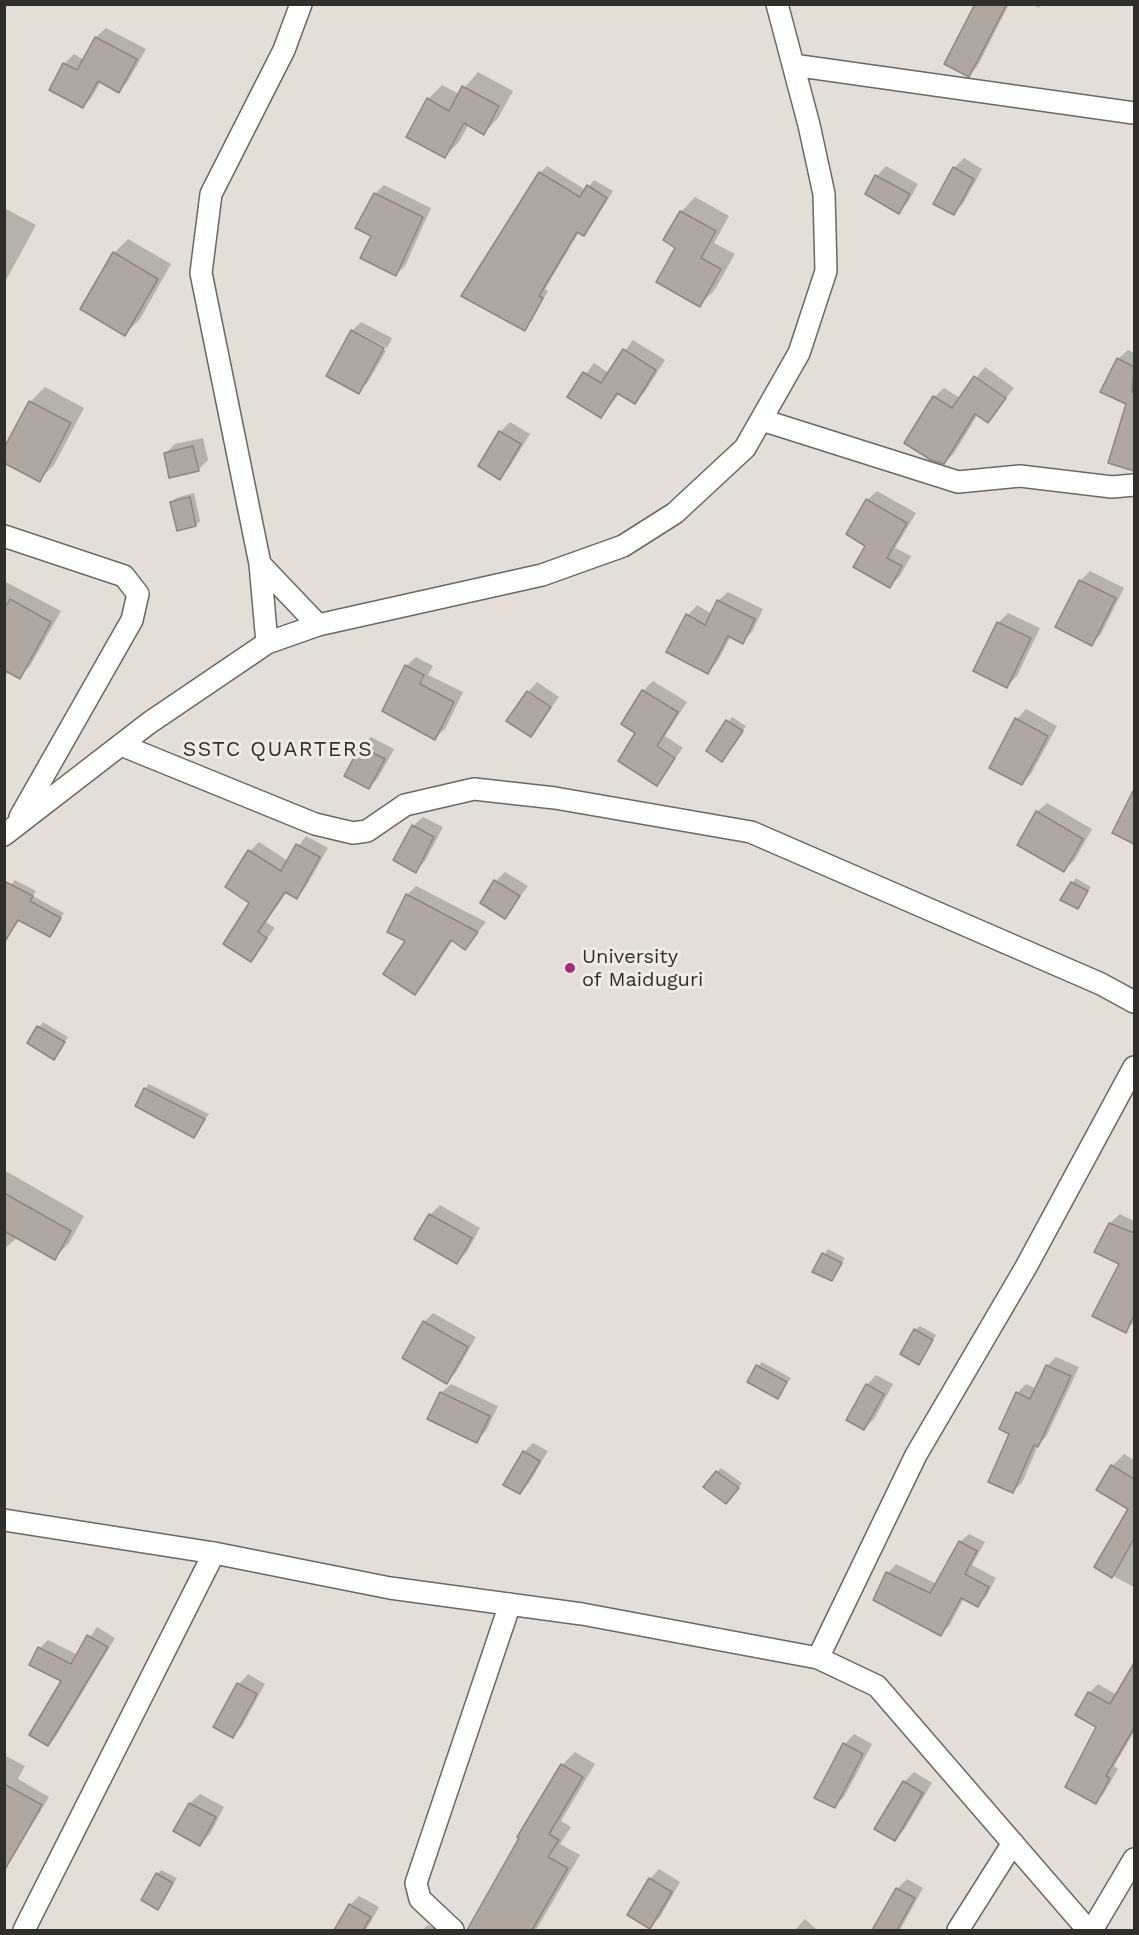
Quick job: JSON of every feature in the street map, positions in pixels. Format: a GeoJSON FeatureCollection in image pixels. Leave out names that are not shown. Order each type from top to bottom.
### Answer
{"type":"FeatureCollection","features":[{"type":"Feature","properties":{"kind":"street"},"geometry":{"type":"LineString","coordinates":[[267,643],[260,564],[201,273],[211,194],[284,50],[301,4]]}},
{"type":"Feature","properties":{"kind":"street"},"geometry":{"type":"LineString","coordinates":[[10,830],[148,723],[267,643],[318,625],[542,575],[622,546],[675,513],[745,448],[799,353],[826,271],[824,194],[777,4]]}},
{"type":"Feature","properties":{"kind":"street"},"geometry":{"type":"LineString","coordinates":[[793,65],[1134,113]]}},
{"type":"Feature","properties":{"kind":"street"},"geometry":{"type":"LineString","coordinates":[[762,420],[958,482],[1020,476],[1112,487],[1134,485]]}},
{"type":"Feature","properties":{"kind":"street"},"geometry":{"type":"LineString","coordinates":[[4,536],[124,576],[138,594],[132,620],[10,830]]}},
{"type":"Feature","properties":{"kind":"street"},"geometry":{"type":"LineString","coordinates":[[260,564],[318,625]]}},
{"type":"Feature","properties":{"kind":"street"},"geometry":{"type":"LineString","coordinates":[[121,745],[315,824],[353,833],[367,831],[405,805],[474,789],[555,798],[751,832],[1101,984],[1134,1002]]}},
{"type":"Feature","properties":{"kind":"street"},"geometry":{"type":"LineString","coordinates":[[818,1658],[916,1455],[1026,1267],[1134,1067]]}},
{"type":"Feature","properties":{"kind":"street"},"geometry":{"type":"LineString","coordinates":[[4,1520],[214,1553],[390,1588],[582,1614],[818,1658],[877,1686],[1090,1930],[1134,1859]]}},
{"type":"Feature","properties":{"kind":"street"},"geometry":{"type":"LineString","coordinates":[[24,1930],[214,1553]]}},
{"type":"Feature","properties":{"kind":"street"},"geometry":{"type":"LineString","coordinates":[[453,1930],[420,1899],[416,1883],[510,1604]]}},
{"type":"Feature","properties":{"kind":"street"},"geometry":{"type":"LineString","coordinates":[[958,1930],[1013,1843]]}},
{"type":"Feature","properties":{"kind":"building"},"geometry":{"type":"Polygon","coordinates":[[[975,4],[1007,4],[969,77],[944,64],[975,4]]]}},
{"type":"Feature","properties":{"kind":"building"},"geometry":{"type":"Polygon","coordinates":[[[95,37],[137,59],[119,93],[98,81],[83,108],[49,90],[63,63],[77,70],[95,37]]]}},
{"type":"Feature","properties":{"kind":"building"},"geometry":{"type":"Polygon","coordinates":[[[462,86],[499,106],[484,135],[464,123],[445,158],[406,137],[427,98],[449,111],[462,86]]]}},
{"type":"Feature","properties":{"kind":"building"},"geometry":{"type":"Polygon","coordinates":[[[953,167],[974,179],[954,215],[933,204],[953,167]]]}},
{"type":"Feature","properties":{"kind":"building"},"geometry":{"type":"Polygon","coordinates":[[[539,172],[580,197],[587,185],[607,198],[584,236],[577,232],[539,296],[543,298],[525,331],[461,296],[539,172]]]}},
{"type":"Feature","properties":{"kind":"building"},"geometry":{"type":"Polygon","coordinates":[[[875,175],[910,194],[899,214],[865,194],[875,175]]]}},
{"type":"Feature","properties":{"kind":"building"},"geometry":{"type":"Polygon","coordinates":[[[374,193],[423,217],[396,276],[360,258],[371,236],[355,228],[374,193]]]}},
{"type":"Feature","properties":{"kind":"building"},"geometry":{"type":"Polygon","coordinates":[[[680,211],[716,231],[701,258],[721,269],[700,307],[656,282],[675,248],[663,240],[680,211]]]}},
{"type":"Feature","properties":{"kind":"building"},"geometry":{"type":"Polygon","coordinates":[[[113,252],[158,279],[125,336],[80,309],[113,252]]]}},
{"type":"Feature","properties":{"kind":"building"},"geometry":{"type":"Polygon","coordinates":[[[351,330],[384,348],[359,394],[326,376],[351,330]]]}},
{"type":"Feature","properties":{"kind":"building"},"geometry":{"type":"Polygon","coordinates":[[[623,349],[656,370],[635,404],[617,393],[601,418],[567,397],[583,372],[601,383],[623,349]]]}},
{"type":"Feature","properties":{"kind":"building"},"geometry":{"type":"Polygon","coordinates":[[[1117,358],[1134,367],[1132,392],[1134,393],[1134,471],[1108,463],[1126,404],[1100,392],[1117,358]]]}},
{"type":"Feature","properties":{"kind":"building"},"geometry":{"type":"Polygon","coordinates":[[[974,376],[1006,398],[988,423],[975,414],[944,464],[931,460],[904,443],[933,396],[952,408],[974,376]]]}},
{"type":"Feature","properties":{"kind":"building"},"geometry":{"type":"Polygon","coordinates":[[[29,401],[71,423],[40,482],[4,463],[4,448],[29,401]]]}},
{"type":"Feature","properties":{"kind":"building"},"geometry":{"type":"Polygon","coordinates":[[[499,431],[521,444],[500,480],[478,466],[499,431]]]}},
{"type":"Feature","properties":{"kind":"building"},"geometry":{"type":"Polygon","coordinates":[[[193,446],[199,471],[169,478],[164,453],[193,446]]]}},
{"type":"Feature","properties":{"kind":"building"},"geometry":{"type":"Polygon","coordinates":[[[190,497],[196,526],[177,531],[170,502],[190,497]]]}},
{"type":"Feature","properties":{"kind":"building"},"geometry":{"type":"Polygon","coordinates":[[[866,499],[907,523],[887,558],[902,566],[890,588],[853,567],[865,546],[846,534],[866,499]]]}},
{"type":"Feature","properties":{"kind":"building"},"geometry":{"type":"Polygon","coordinates":[[[1079,580],[1116,598],[1092,646],[1055,627],[1079,580]]]}},
{"type":"Feature","properties":{"kind":"building"},"geometry":{"type":"Polygon","coordinates":[[[10,599],[51,622],[20,679],[4,670],[4,610],[10,599]]]}},
{"type":"Feature","properties":{"kind":"building"},"geometry":{"type":"Polygon","coordinates":[[[717,600],[755,619],[743,644],[728,636],[708,674],[666,652],[686,614],[705,625],[717,600]]]}},
{"type":"Feature","properties":{"kind":"building"},"geometry":{"type":"Polygon","coordinates":[[[997,622],[1031,638],[1007,688],[973,671],[997,622]]]}},
{"type":"Feature","properties":{"kind":"building"},"geometry":{"type":"Polygon","coordinates":[[[405,665],[424,675],[420,684],[454,702],[435,740],[382,711],[405,665]]]}},
{"type":"Feature","properties":{"kind":"building"},"geometry":{"type":"Polygon","coordinates":[[[642,690],[678,712],[657,746],[675,758],[657,786],[618,761],[635,733],[621,724],[642,690]]]}},
{"type":"Feature","properties":{"kind":"building"},"geometry":{"type":"Polygon","coordinates":[[[527,691],[551,707],[531,737],[506,721],[527,691]]]}},
{"type":"Feature","properties":{"kind":"building"},"geometry":{"type":"Polygon","coordinates":[[[1015,718],[1048,736],[1022,785],[989,768],[1015,718]]]}},
{"type":"Feature","properties":{"kind":"building"},"geometry":{"type":"Polygon","coordinates":[[[726,720],[743,731],[722,762],[706,751],[726,720]]]}},
{"type":"Feature","properties":{"kind":"building"},"geometry":{"type":"Polygon","coordinates":[[[360,746],[385,759],[369,789],[344,776],[360,746]]]}},
{"type":"Feature","properties":{"kind":"building"},"geometry":{"type":"Polygon","coordinates":[[[1134,789],[1134,844],[1112,833],[1134,789]]]}},
{"type":"Feature","properties":{"kind":"building"},"geometry":{"type":"Polygon","coordinates":[[[1036,811],[1083,839],[1064,872],[1017,845],[1036,811]]]}},
{"type":"Feature","properties":{"kind":"building"},"geometry":{"type":"Polygon","coordinates":[[[412,825],[434,837],[416,873],[393,860],[412,825]]]}},
{"type":"Feature","properties":{"kind":"building"},"geometry":{"type":"Polygon","coordinates":[[[296,844],[320,857],[297,899],[285,892],[258,932],[267,938],[251,962],[223,944],[249,903],[225,887],[248,850],[281,871],[296,844]]]}},
{"type":"Feature","properties":{"kind":"building"},"geometry":{"type":"Polygon","coordinates":[[[494,880],[520,896],[505,919],[480,903],[494,880]]]}},
{"type":"Feature","properties":{"kind":"building"},"geometry":{"type":"Polygon","coordinates":[[[4,881],[33,896],[30,901],[61,918],[50,937],[18,920],[4,943],[4,881]]]}},
{"type":"Feature","properties":{"kind":"building"},"geometry":{"type":"Polygon","coordinates":[[[1071,882],[1088,891],[1078,909],[1060,900],[1071,882]]]}},
{"type":"Feature","properties":{"kind":"building"},"geometry":{"type":"Polygon","coordinates":[[[406,894],[478,932],[465,950],[451,940],[415,995],[383,974],[405,941],[387,932],[406,894]]]}},
{"type":"Feature","properties":{"kind":"building"},"geometry":{"type":"Polygon","coordinates":[[[37,1026],[65,1042],[54,1060],[27,1043],[37,1026]]]}},
{"type":"Feature","properties":{"kind":"building"},"geometry":{"type":"Polygon","coordinates":[[[144,1088],[205,1119],[194,1138],[135,1106],[144,1088]]]}},
{"type":"Feature","properties":{"kind":"building"},"geometry":{"type":"Polygon","coordinates":[[[4,1193],[71,1231],[55,1260],[4,1231],[4,1193]]]}},
{"type":"Feature","properties":{"kind":"building"},"geometry":{"type":"Polygon","coordinates":[[[429,1214],[472,1238],[457,1264],[414,1239],[429,1214]]]}},
{"type":"Feature","properties":{"kind":"building"},"geometry":{"type":"Polygon","coordinates":[[[1109,1223],[1134,1233],[1134,1315],[1126,1333],[1092,1316],[1119,1264],[1094,1252],[1109,1223]]]}},
{"type":"Feature","properties":{"kind":"building"},"geometry":{"type":"Polygon","coordinates":[[[822,1253],[842,1263],[832,1281],[812,1272],[822,1253]]]}},
{"type":"Feature","properties":{"kind":"building"},"geometry":{"type":"Polygon","coordinates":[[[423,1321],[468,1347],[447,1384],[402,1358],[423,1321]]]}},
{"type":"Feature","properties":{"kind":"building"},"geometry":{"type":"Polygon","coordinates":[[[914,1329],[933,1340],[919,1365],[900,1354],[914,1329]]]}},
{"type":"Feature","properties":{"kind":"building"},"geometry":{"type":"Polygon","coordinates":[[[756,1365],[787,1382],[778,1399],[747,1382],[756,1365]]]}},
{"type":"Feature","properties":{"kind":"building"},"geometry":{"type":"Polygon","coordinates":[[[1046,1365],[1071,1376],[1038,1447],[1034,1445],[1013,1493],[988,1482],[1009,1434],[999,1429],[1016,1392],[1030,1399],[1046,1365]]]}},
{"type":"Feature","properties":{"kind":"building"},"geometry":{"type":"Polygon","coordinates":[[[866,1384],[884,1394],[864,1430],[846,1420],[866,1384]]]}},
{"type":"Feature","properties":{"kind":"building"},"geometry":{"type":"Polygon","coordinates":[[[440,1392],[490,1416],[477,1443],[427,1419],[440,1392]]]}},
{"type":"Feature","properties":{"kind":"building"},"geometry":{"type":"Polygon","coordinates":[[[523,1451],[540,1461],[520,1494],[503,1485],[523,1451]]]}},
{"type":"Feature","properties":{"kind":"building"},"geometry":{"type":"Polygon","coordinates":[[[1111,1465],[1134,1479],[1134,1539],[1112,1578],[1094,1567],[1128,1509],[1096,1490],[1111,1465]]]}},
{"type":"Feature","properties":{"kind":"building"},"geometry":{"type":"Polygon","coordinates":[[[716,1471],[739,1488],[726,1504],[703,1487],[716,1471]]]}},
{"type":"Feature","properties":{"kind":"building"},"geometry":{"type":"Polygon","coordinates":[[[959,1541],[977,1551],[965,1574],[989,1587],[978,1607],[961,1598],[941,1636],[873,1600],[886,1572],[930,1593],[959,1541]]]}},
{"type":"Feature","properties":{"kind":"building"},"geometry":{"type":"Polygon","coordinates":[[[87,1635],[108,1647],[48,1746],[29,1735],[61,1681],[29,1665],[38,1647],[71,1664],[87,1635]]]}},
{"type":"Feature","properties":{"kind":"building"},"geometry":{"type":"Polygon","coordinates":[[[1134,1663],[1134,1728],[1106,1776],[1110,1778],[1096,1804],[1065,1787],[1096,1727],[1075,1715],[1088,1692],[1110,1704],[1134,1663]]]}},
{"type":"Feature","properties":{"kind":"building"},"geometry":{"type":"Polygon","coordinates":[[[237,1683],[257,1694],[233,1738],[213,1727],[237,1683]]]}},
{"type":"Feature","properties":{"kind":"building"},"geometry":{"type":"Polygon","coordinates":[[[843,1743],[863,1754],[835,1808],[814,1798],[843,1743]]]}},
{"type":"Feature","properties":{"kind":"building"},"geometry":{"type":"Polygon","coordinates":[[[561,1764],[583,1777],[549,1834],[559,1840],[548,1857],[568,1868],[532,1930],[467,1930],[519,1838],[517,1837],[561,1764]]]}},
{"type":"Feature","properties":{"kind":"building"},"geometry":{"type":"Polygon","coordinates":[[[903,1781],[923,1793],[895,1841],[874,1829],[903,1781]]]}},
{"type":"Feature","properties":{"kind":"building"},"geometry":{"type":"Polygon","coordinates":[[[4,1784],[42,1805],[4,1871],[4,1784]]]}},
{"type":"Feature","properties":{"kind":"building"},"geometry":{"type":"Polygon","coordinates":[[[189,1803],[216,1817],[200,1846],[173,1831],[189,1803]]]}},
{"type":"Feature","properties":{"kind":"building"},"geometry":{"type":"Polygon","coordinates":[[[156,1873],[173,1883],[158,1910],[141,1900],[156,1873]]]}},
{"type":"Feature","properties":{"kind":"building"},"geometry":{"type":"Polygon","coordinates":[[[649,1878],[672,1892],[650,1929],[627,1915],[649,1878]]]}},
{"type":"Feature","properties":{"kind":"building"},"geometry":{"type":"Polygon","coordinates":[[[896,1888],[915,1898],[897,1930],[872,1930],[896,1888]]]}},
{"type":"Feature","properties":{"kind":"building"},"geometry":{"type":"Polygon","coordinates":[[[349,1904],[371,1917],[363,1930],[334,1930],[349,1904]]]}},
{"type":"Feature","properties":{"kind":"place","name":"University of Maiduguri"},"geometry":{"type":"Point","coordinates":[570,968]}},
{"type":"Feature","properties":{"kind":"district","name":"SSTC QUARTERS"},"geometry":{"type":"Point","coordinates":[278,750]}}]}
